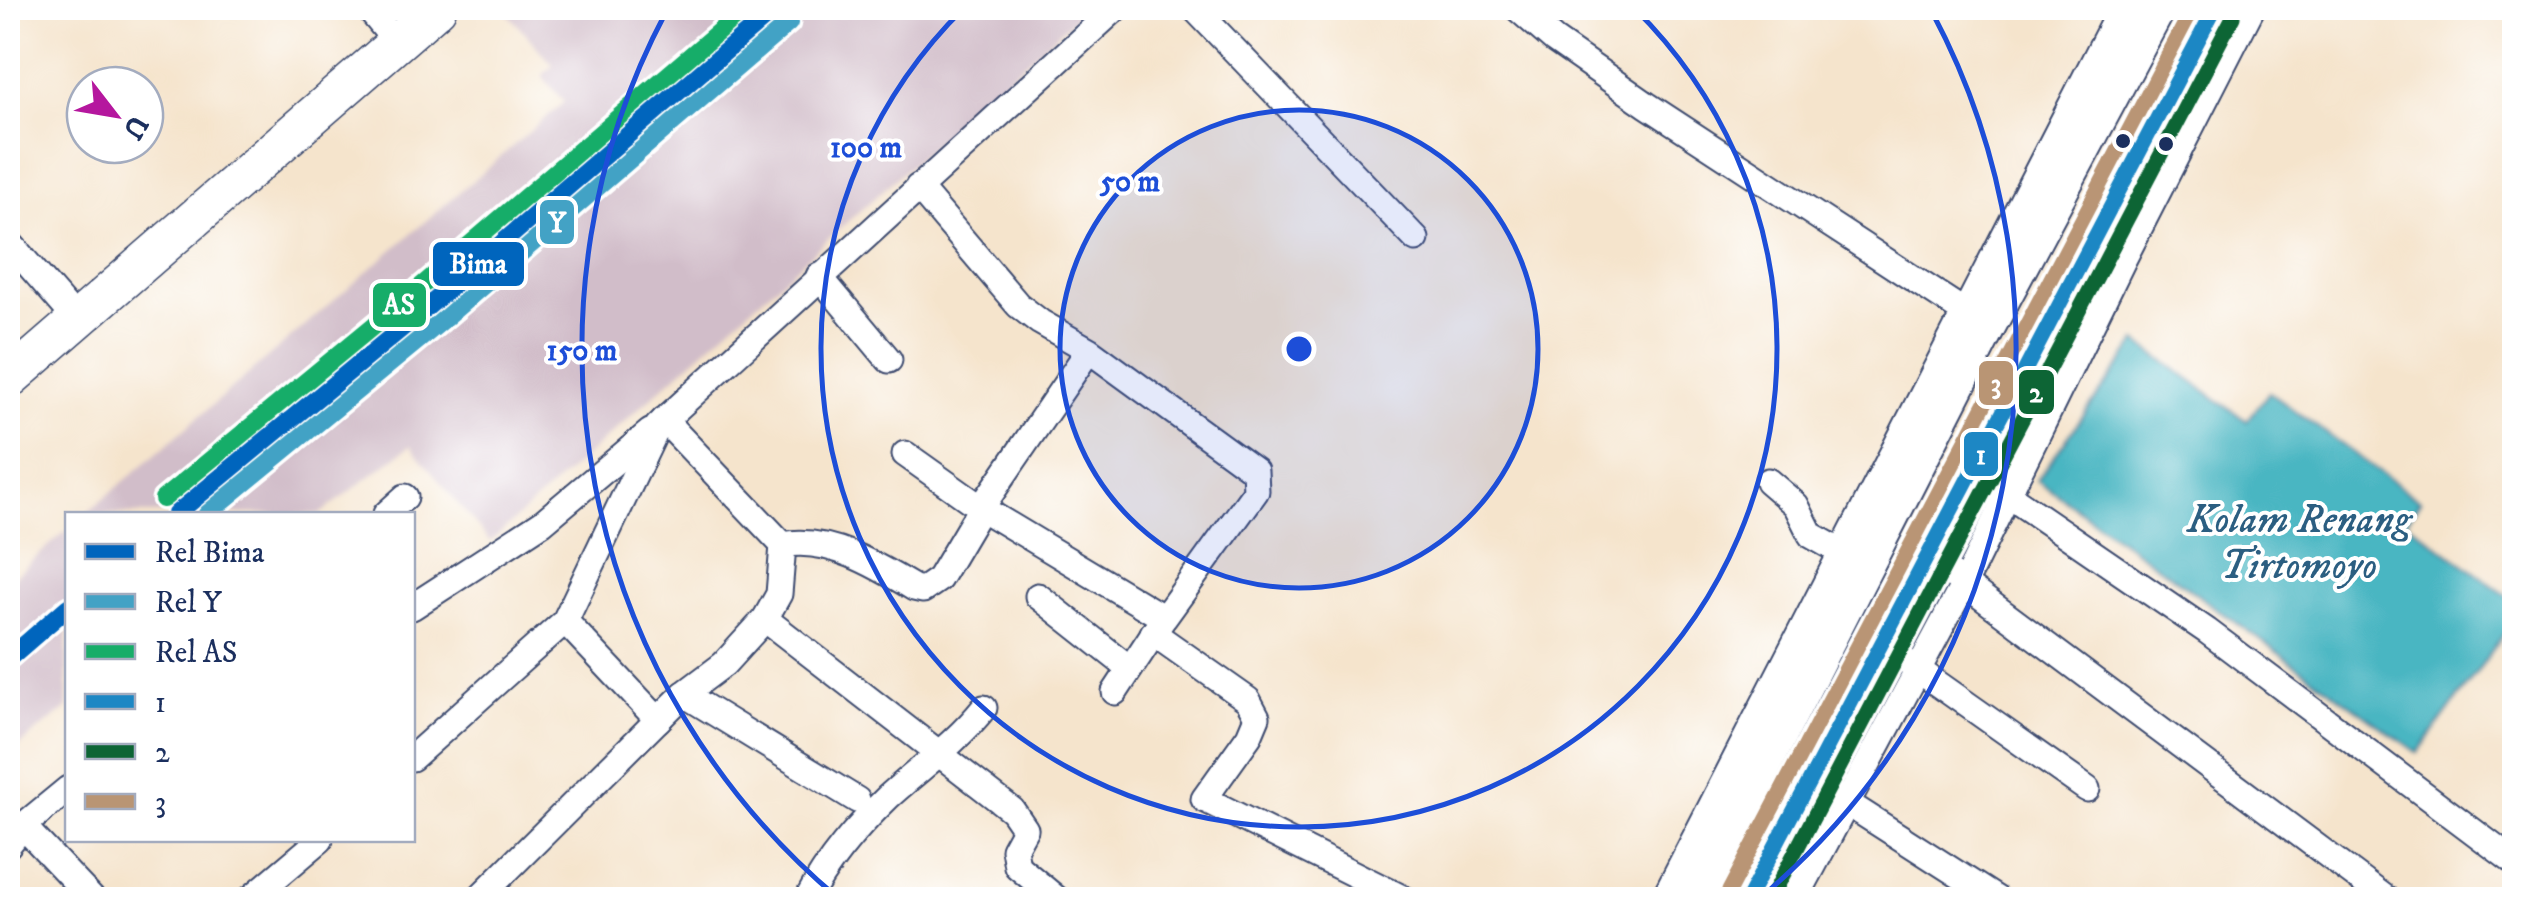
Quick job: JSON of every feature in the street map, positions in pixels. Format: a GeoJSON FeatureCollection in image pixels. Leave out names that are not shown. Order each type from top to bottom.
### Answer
{"type":"FeatureCollection","features":[{"type":"Feature","properties":{"kind":"main road"},"geometry":{"type":"LineString","coordinates":[[1692,900],[1974,318],[2154,8]]}},
{"type":"Feature","properties":{"kind":"main road"},"geometry":{"type":"LineString","coordinates":[[1747,900],[2215,8]]}},
{"type":"Feature","properties":{"kind":"street"},"geometry":{"type":"LineString","coordinates":[[368,8],[397,42]]}},
{"type":"Feature","properties":{"kind":"street"},"geometry":{"type":"LineString","coordinates":[[8,380],[437,8]]}},
{"type":"Feature","properties":{"kind":"street"},"geometry":{"type":"LineString","coordinates":[[415,605],[543,522],[661,423],[1116,8]]}},
{"type":"Feature","properties":{"kind":"street"},"geometry":{"type":"LineString","coordinates":[[1194,8],[1416,238]]}},
{"type":"Feature","properties":{"kind":"street"},"geometry":{"type":"LineString","coordinates":[[1517,8],[1554,40],[1647,105],[1974,318]]}},
{"type":"Feature","properties":{"kind":"street"},"geometry":{"type":"LineString","coordinates":[[1663,900],[1843,553],[1974,318],[2121,8]]}},
{"type":"Feature","properties":{"kind":"street"},"geometry":{"type":"LineString","coordinates":[[1796,900],[1964,584],[2122,260],[2252,8]]}},
{"type":"Feature","properties":{"kind":"street"},"geometry":{"type":"LineString","coordinates":[[918,187],[1018,305],[1089,350],[1249,464],[1258,478],[1256,491],[1114,692]]}},
{"type":"Feature","properties":{"kind":"street"},"geometry":{"type":"LineString","coordinates":[[8,241],[76,320]]}},
{"type":"Feature","properties":{"kind":"street"},"geometry":{"type":"LineString","coordinates":[[820,276],[890,360]]}},
{"type":"Feature","properties":{"kind":"street"},"geometry":{"type":"LineString","coordinates":[[783,545],[804,541],[830,547],[924,590],[939,579],[981,508],[1089,350]]}},
{"type":"Feature","properties":{"kind":"street"},"geometry":{"type":"LineString","coordinates":[[477,900],[684,694],[724,664],[765,619],[779,594],[783,545],[661,423]]}},
{"type":"Feature","properties":{"kind":"street"},"geometry":{"type":"LineString","coordinates":[[415,755],[565,621],[661,423]]}},
{"type":"Feature","properties":{"kind":"street"},"geometry":{"type":"LineString","coordinates":[[905,454],[1158,626],[1248,700],[1257,717],[1204,800],[1406,900]]}},
{"type":"Feature","properties":{"kind":"street"},"geometry":{"type":"LineString","coordinates":[[1973,471],[2207,631],[2514,862]]}},
{"type":"Feature","properties":{"kind":"street"},"geometry":{"type":"LineString","coordinates":[[1768,480],[1796,505],[1812,535],[1843,553]]}},
{"type":"Feature","properties":{"kind":"street"},"geometry":{"type":"LineString","coordinates":[[388,512],[405,497]]}},
{"type":"Feature","properties":{"kind":"street"},"geometry":{"type":"LineString","coordinates":[[1926,556],[2388,900]]}},
{"type":"Feature","properties":{"kind":"street"},"geometry":{"type":"LineString","coordinates":[[1038,596],[1130,668]]}},
{"type":"Feature","properties":{"kind":"street"},"geometry":{"type":"LineString","coordinates":[[765,619],[1020,818],[1025,829],[1014,849],[1017,866],[1058,900]]}},
{"type":"Feature","properties":{"kind":"street"},"geometry":{"type":"LineString","coordinates":[[565,621],[658,720]]}},
{"type":"Feature","properties":{"kind":"street"},"geometry":{"type":"LineString","coordinates":[[1880,643],[2087,789]]}},
{"type":"Feature","properties":{"kind":"street"},"geometry":{"type":"LineString","coordinates":[[684,694],[856,800]]}},
{"type":"Feature","properties":{"kind":"street"},"geometry":{"type":"LineString","coordinates":[[808,900],[831,859],[854,832],[890,795],[940,755],[984,708]]}},
{"type":"Feature","properties":{"kind":"street"},"geometry":{"type":"LineString","coordinates":[[1811,780],[1998,900]]}},
{"type":"Feature","properties":{"kind":"street"},"geometry":{"type":"LineString","coordinates":[[65,792],[15,836],[93,900]]}},
{"type":"Feature","properties":{"kind":"street"},"geometry":{"type":"LineString","coordinates":[[249,900],[318,842]]}},
{"type":"Feature","properties":{"kind":"shaded area"},"geometry":{"type":"Polygon","coordinates":[[[503,8],[1086,8],[490,542],[410,446],[323,512],[88,512],[564,102],[542,76],[553,65],[503,8]]]}},
{"type":"Feature","properties":{"kind":"shaded area"},"geometry":{"type":"Polygon","coordinates":[[[65,532],[65,710],[8,754],[8,582],[65,532]]]}},
{"type":"Feature","properties":{"kind":"water","name":"Kolam Renang Tirtomoyo"},"geometry":{"type":"Polygon","coordinates":[[[2137,342],[2247,421],[2269,392],[2420,501],[2406,522],[2514,601],[2514,620],[2418,753],[2037,480],[2137,342]]]}},
{"type":"Feature","properties":{"kind":"rail line","name":"AS"},"geometry":{"type":"LineString","coordinates":[[163,499],[411,295],[746,8]]}},
{"type":"Feature","properties":{"kind":"rail line","name":"Bima"},"geometry":{"type":"LineString","coordinates":[[178,512],[424,310],[776,8]]}},
{"type":"Feature","properties":{"kind":"rail line","name":"Y"},"geometry":{"type":"LineString","coordinates":[[209,512],[437,325],[789,23]]}},
{"type":"Feature","properties":{"kind":"rail line","name":"Bima"},"geometry":{"type":"LineString","coordinates":[[8,659],[65,610]]}},
{"type":"Feature","properties":{"kind":"transit line","name":"3"},"geometry":{"type":"LineString","coordinates":[[1729,891],[2193,8]]}},
{"type":"Feature","properties":{"kind":"transit line","name":"1"},"geometry":{"type":"LineString","coordinates":[[1747,900],[2215,8]]}},
{"type":"Feature","properties":{"kind":"transit line","name":"2"},"geometry":{"type":"LineString","coordinates":[[1770,900],[2233,17]]}}]}
